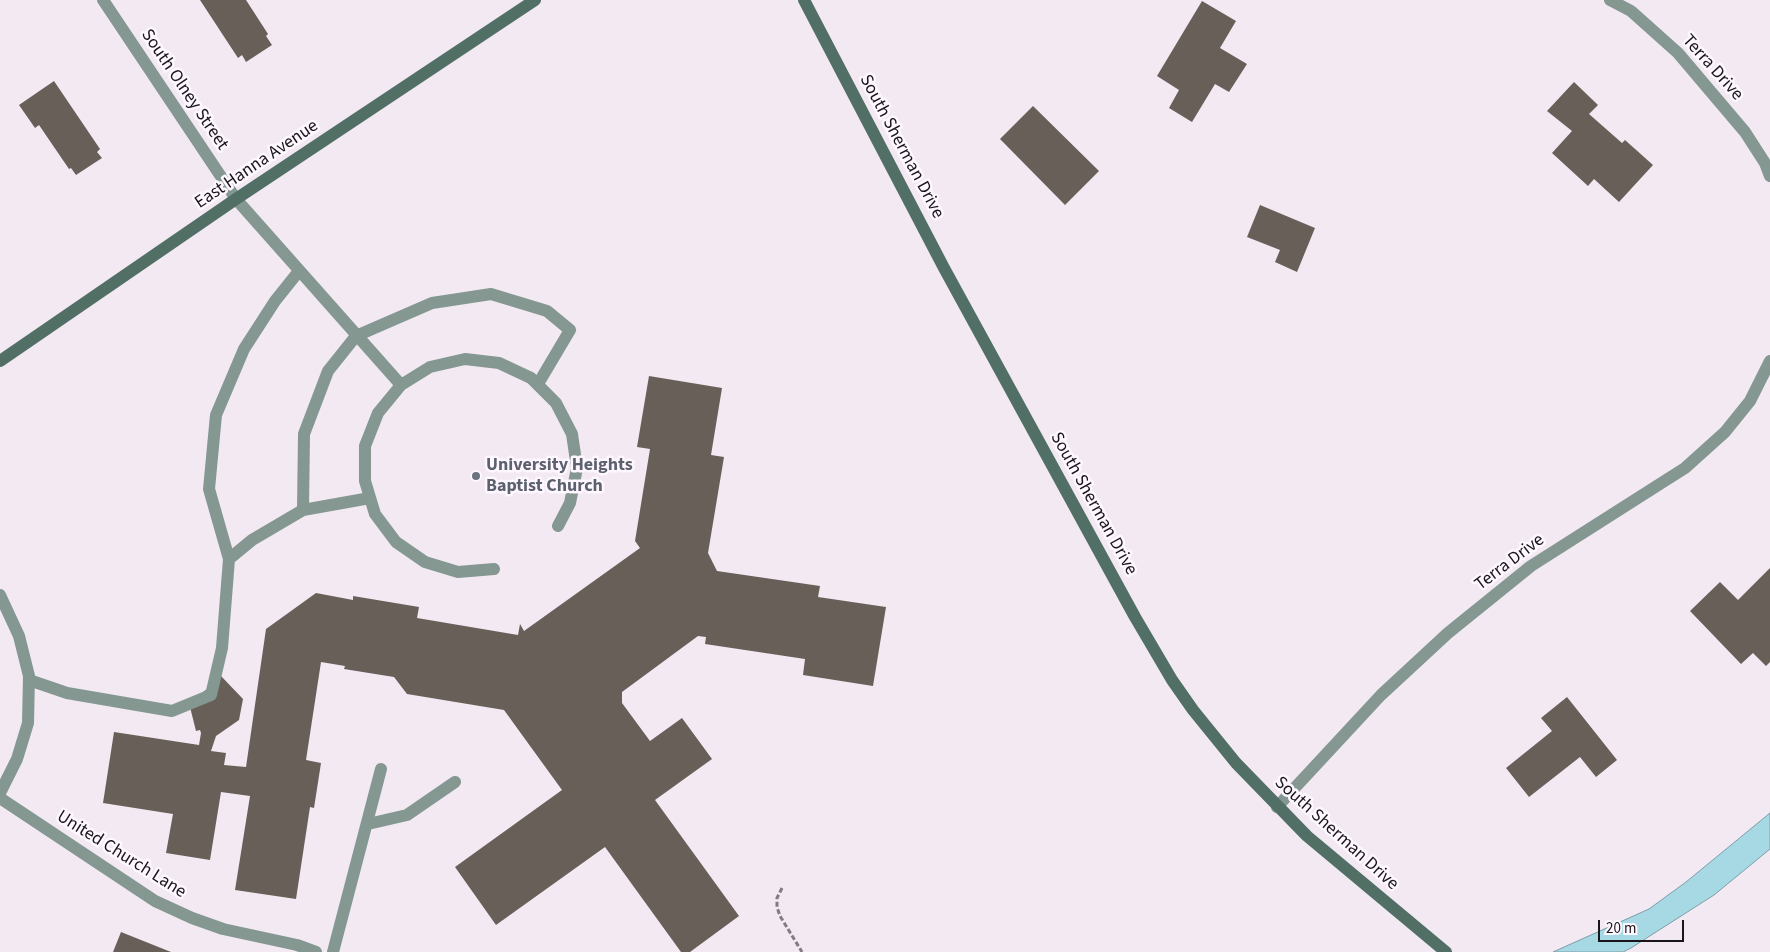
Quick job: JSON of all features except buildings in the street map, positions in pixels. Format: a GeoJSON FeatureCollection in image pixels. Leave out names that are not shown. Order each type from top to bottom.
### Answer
{"type":"FeatureCollection","features":[{"type":"Feature","properties":{"kind":"main road","name":"East Hanna Avenue"},"geometry":{"type":"LineString","coordinates":[[0,361],[236,199],[535,0]]}},
{"type":"Feature","properties":{"kind":"main road","name":"South Sherman Drive"},"geometry":{"type":"LineString","coordinates":[[804,0],[944,268],[1134,617],[1172,680],[1193,710],[1236,763],[1277,806],[1320,848],[1446,952]]}},
{"type":"Feature","properties":{"kind":"street","name":"South Olney Street"},"geometry":{"type":"LineString","coordinates":[[103,0],[236,199],[400,386]]}},
{"type":"Feature","properties":{"kind":"street","name":"Terra Drive"},"geometry":{"type":"LineString","coordinates":[[1610,0],[1631,12],[1678,53],[1745,132],[1765,163],[1770,176]]}},
{"type":"Feature","properties":{"kind":"street"},"geometry":{"type":"LineString","coordinates":[[29,680],[67,693],[172,711],[211,695],[222,648],[229,559],[209,489],[216,415],[244,349],[275,301],[299,272]]}},
{"type":"Feature","properties":{"kind":"street"},"geometry":{"type":"LineString","coordinates":[[303,510],[304,434],[328,371],[356,336],[432,303],[491,294],[547,310],[570,330],[538,384]]}},
{"type":"Feature","properties":{"kind":"street"},"geometry":{"type":"LineString","coordinates":[[494,570],[458,572],[425,562],[396,542],[375,514],[365,480],[366,446],[378,413],[400,386],[430,367],[465,359],[500,363],[531,378],[538,384],[556,403],[572,434],[577,468],[570,503],[558,526]]}},
{"type":"Feature","properties":{"kind":"street","name":"Terra Drive"},"geometry":{"type":"LineString","coordinates":[[1277,806],[1381,696],[1448,633],[1531,566],[1685,468],[1718,438],[1750,401],[1770,361]]}},
{"type":"Feature","properties":{"kind":"street"},"geometry":{"type":"LineString","coordinates":[[229,559],[252,540],[303,510],[370,498]]}},
{"type":"Feature","properties":{"kind":"street"},"geometry":{"type":"LineString","coordinates":[[0,595],[18,636],[29,680],[28,724],[17,759],[0,793]]}},
{"type":"Feature","properties":{"kind":"street"},"geometry":{"type":"LineString","coordinates":[[333,952],[381,769]]}},
{"type":"Feature","properties":{"kind":"street"},"geometry":{"type":"LineString","coordinates":[[368,824],[407,815],[455,782]]}},
{"type":"Feature","properties":{"kind":"street","name":"United Church Lane"},"geometry":{"type":"LineString","coordinates":[[0,798],[155,901],[192,918],[223,928],[297,945],[316,952]]}},
{"type":"Feature","properties":{"kind":"path"},"geometry":{"type":"LineString","coordinates":[[782,888],[777,898],[780,916],[802,952]]}},
{"type":"Feature","properties":{"kind":"water"},"geometry":{"type":"Polygon","coordinates":[[[1770,813],[1770,849],[1714,895],[1623,952],[1553,952],[1649,909],[1686,882],[1770,813]]]}},
{"type":"Feature","properties":{"kind":"place","name":"University Heights Baptist Church"},"geometry":{"type":"Point","coordinates":[476,476]}}]}
